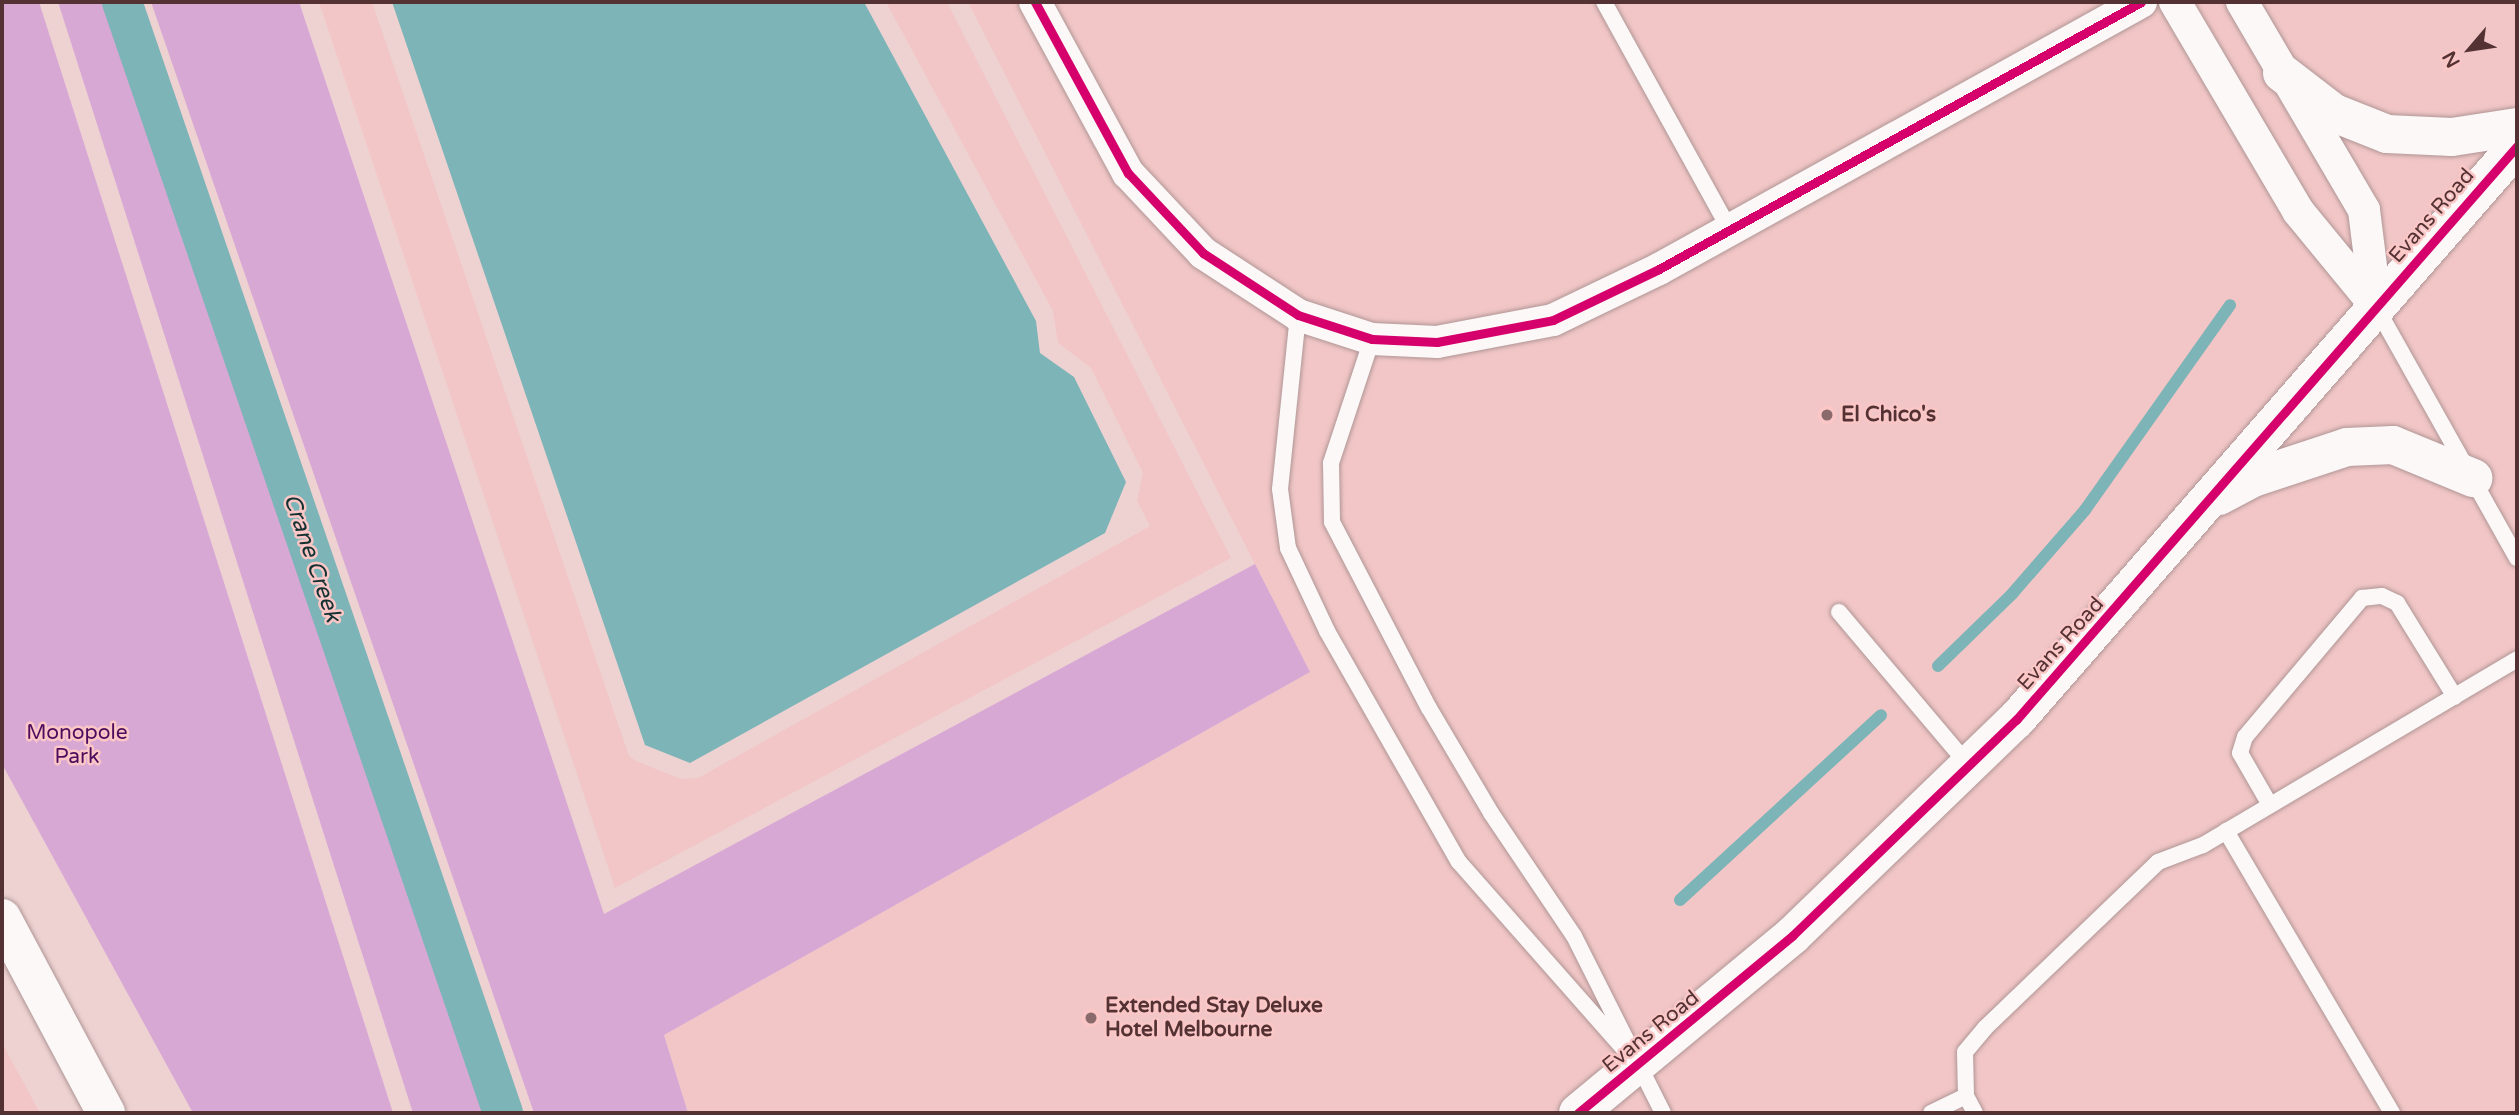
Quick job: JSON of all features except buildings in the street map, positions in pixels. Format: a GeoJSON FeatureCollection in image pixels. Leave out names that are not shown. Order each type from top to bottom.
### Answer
{"type":"FeatureCollection","features":[{"type":"Feature","properties":{"kind":"street"},"geometry":{"type":"LineString","coordinates":[[1035,2],[1128,173],[1203,253],[1298,315],[1371,339],[1437,342],[1553,320],[1730,230],[2141,2]]}},
{"type":"Feature","properties":{"kind":"street"},"geometry":{"type":"LineString","coordinates":[[2175,2],[2298,211],[2376,306]]}},
{"type":"Feature","properties":{"kind":"street"},"geometry":{"type":"LineString","coordinates":[[2242,2],[2364,210],[2376,306]]}},
{"type":"Feature","properties":{"kind":"street"},"geometry":{"type":"LineString","coordinates":[[2282,73],[2334,113],[2387,134],[2452,137],[2517,127]]}},
{"type":"Feature","properties":{"kind":"street","name":"Evans Road"},"geometry":{"type":"LineString","coordinates":[[1578,1113],[1793,934],[1969,766],[2062,672],[2517,146]]}},
{"type":"Feature","properties":{"kind":"street"},"geometry":{"type":"LineString","coordinates":[[2205,504],[2253,478],[2347,446],[2393,445],[2473,478]]}},
{"type":"Feature","properties":{"kind":"street"},"geometry":{"type":"LineString","coordinates":[[2,918],[106,1113]]}},
{"type":"Feature","properties":{"kind":"lane"},"geometry":{"type":"LineString","coordinates":[[1604,2],[1730,230]]}},
{"type":"Feature","properties":{"kind":"lane"},"geometry":{"type":"LineString","coordinates":[[2376,306],[2517,558]]}},
{"type":"Feature","properties":{"kind":"lane"},"geometry":{"type":"LineString","coordinates":[[1298,315],[1280,489],[1288,548],[1327,631],[1459,862],[1638,1065]]}},
{"type":"Feature","properties":{"kind":"lane"},"geometry":{"type":"LineString","coordinates":[[1371,339],[1331,464],[1332,522],[1429,708],[1491,813],[1574,936],[1663,1113]]}},
{"type":"Feature","properties":{"kind":"lane"},"geometry":{"type":"LineString","coordinates":[[2270,805],[2240,753],[2245,737],[2362,598],[2382,596],[2397,603],[2455,697]]}},
{"type":"Feature","properties":{"kind":"lane"},"geometry":{"type":"LineString","coordinates":[[1839,612],[1969,766]]}},
{"type":"Feature","properties":{"kind":"lane"},"geometry":{"type":"LineString","coordinates":[[1975,1113],[1966,1096],[1965,1052],[1985,1028],[2158,862],[2226,831],[2517,659]]}},
{"type":"Feature","properties":{"kind":"lane"},"geometry":{"type":"LineString","coordinates":[[2226,831],[2392,1113]]}},
{"type":"Feature","properties":{"kind":"lane"},"geometry":{"type":"LineString","coordinates":[[1931,1113],[1966,1096]]}},
{"type":"Feature","properties":{"kind":"shaded area"},"geometry":{"type":"Polygon","coordinates":[[[319,2],[372,2],[629,756],[636,761],[681,779],[698,778],[1150,526],[1137,501],[1143,473],[1091,368],[1058,343],[1053,311],[886,2],[947,2],[1231,558],[615,888],[319,2]]]}},
{"type":"Feature","properties":{"kind":"shaded area"},"geometry":{"type":"Polygon","coordinates":[[[968,2],[2517,2],[2517,1113],[688,1113],[664,1035],[1310,672],[968,2]]]}},
{"type":"Feature","properties":{"kind":"shaded area"},"geometry":{"type":"Polygon","coordinates":[[[2,1043],[40,1113],[2,1113],[2,1043]]]}},
{"type":"Feature","properties":{"kind":"green space","name":"Monopole Park"},"geometry":{"type":"Polygon","coordinates":[[[2,2],[39,2],[393,1113],[193,1113],[2,764],[2,2]]]}},
{"type":"Feature","properties":{"kind":"green space"},"geometry":{"type":"Polygon","coordinates":[[[58,2],[130,2],[514,1113],[413,1113],[58,2]]]}},
{"type":"Feature","properties":{"kind":"green space"},"geometry":{"type":"Polygon","coordinates":[[[151,2],[299,2],[604,914],[1255,564],[1310,672],[664,1035],[688,1113],[534,1113],[151,2]]]}},
{"type":"Feature","properties":{"kind":"water"},"geometry":{"type":"Polygon","coordinates":[[[392,2],[864,2],[1036,321],[1040,353],[1074,377],[1126,482],[1105,533],[690,763],[645,745],[392,2]]]}},
{"type":"Feature","properties":{"kind":"waterway","name":"Crane Creek"},"geometry":{"type":"LineString","coordinates":[[122,2],[503,1113]]}},
{"type":"Feature","properties":{"kind":"waterway"},"geometry":{"type":"LineString","coordinates":[[1938,666],[2012,594],[2085,510],[2230,305]]}},
{"type":"Feature","properties":{"kind":"waterway"},"geometry":{"type":"LineString","coordinates":[[1680,900],[1881,715]]}},
{"type":"Feature","properties":{"kind":"cycle path"},"geometry":{"type":"LineString","coordinates":[[1035,2],[1128,173],[1203,253],[1298,315],[1372,339],[1437,342],[1553,320],[1659,269],[2141,2]]}},
{"type":"Feature","properties":{"kind":"cycle path"},"geometry":{"type":"LineString","coordinates":[[1578,1113],[1793,935],[2016,720],[2517,146]]}},
{"type":"Feature","properties":{"kind":"place","name":"El Chico's"},"geometry":{"type":"Point","coordinates":[1827,415]}},
{"type":"Feature","properties":{"kind":"place","name":"Extended Stay Deluxe Hotel Melbourne"},"geometry":{"type":"Point","coordinates":[1091,1018]}}]}
